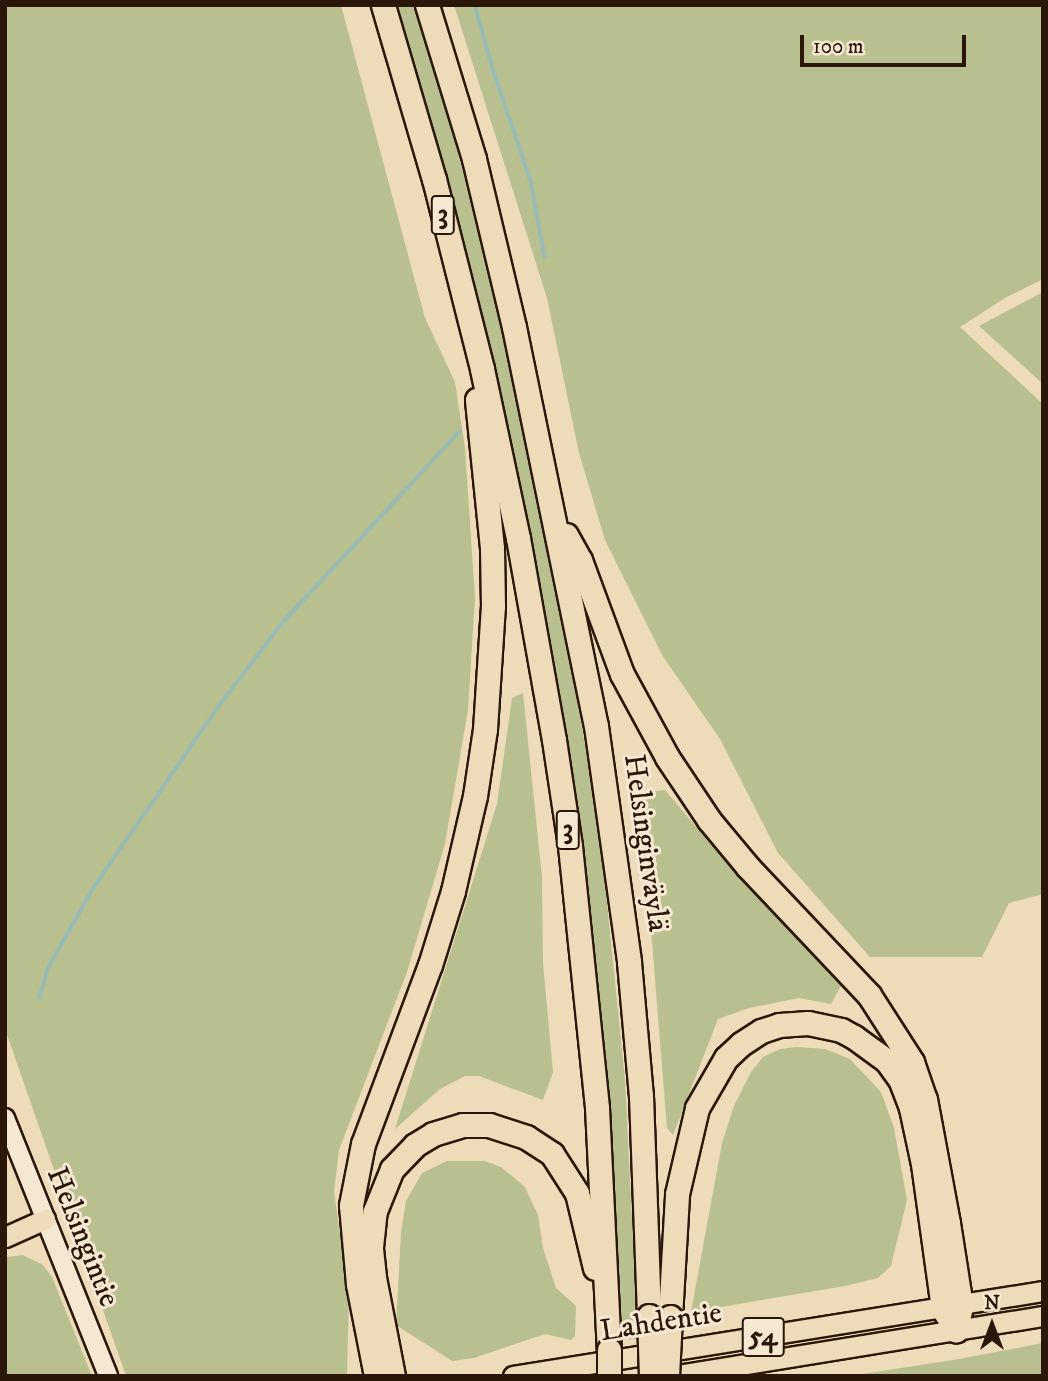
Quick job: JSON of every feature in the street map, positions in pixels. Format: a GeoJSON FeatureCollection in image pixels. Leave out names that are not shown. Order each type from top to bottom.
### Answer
{"type":"FeatureCollection","features":[{"type":"Feature","properties":{"kind":"highway","name":"3"},"geometry":{"type":"LineString","coordinates":[[383,5],[434,179],[482,369],[518,538],[570,846],[597,1108],[609,1376]]}},
{"type":"Feature","properties":{"kind":"highway","name":"Helsinginväylä"},"geometry":{"type":"LineString","coordinates":[[427,5],[474,159],[514,327],[556,517],[596,726],[629,962],[641,1096],[659,1317],[650,1376]]}},
{"type":"Feature","properties":{"kind":"highway"},"geometry":{"type":"LineString","coordinates":[[376,1376],[358,1283],[351,1205],[363,1144],[430,965],[453,891],[475,796],[485,729],[493,606],[492,548],[477,405],[482,369]]}},
{"type":"Feature","properties":{"kind":"highway"},"geometry":{"type":"LineString","coordinates":[[556,517],[580,560],[622,674],[667,757],[709,820],[748,867],[869,995],[912,1062],[925,1099],[935,1144],[952,1307]]}},
{"type":"Feature","properties":{"kind":"highway"},"geometry":{"type":"LineString","coordinates":[[667,1376],[659,1317],[677,1194],[698,1108],[726,1058],[761,1031],[793,1022],[823,1025],[848,1033],[870,1047],[900,1079],[911,1108],[956,1330]]}},
{"type":"Feature","properties":{"kind":"highway"},"geometry":{"type":"LineString","coordinates":[[393,1376],[374,1277],[371,1247],[374,1211],[384,1184],[403,1156],[415,1145],[448,1128],[463,1125],[501,1128],[527,1137],[552,1154],[576,1193],[591,1260],[606,1297]]}},
{"type":"Feature","properties":{"kind":"main road","name":"Helsingintie"},"geometry":{"type":"LineString","coordinates":[[5,1118],[108,1376]]}},
{"type":"Feature","properties":{"kind":"main road"},"geometry":{"type":"LineString","coordinates":[[5,1237],[44,1219]]}},
{"type":"Feature","properties":{"kind":"main road","name":"Lahdentie"},"geometry":{"type":"LineString","coordinates":[[513,1376],[1043,1291]]}},
{"type":"Feature","properties":{"kind":"main road","name":"Lahdentie"},"geometry":{"type":"LineString","coordinates":[[672,1376],[1043,1315]]}},
{"type":"Feature","properties":{"kind":"green space"},"geometry":{"type":"Polygon","coordinates":[[[5,5],[341,5],[425,318],[455,382],[465,448],[475,598],[468,710],[445,844],[407,972],[339,1150],[334,1192],[349,1296],[347,1376],[126,1376],[5,1029],[5,5]]]}},
{"type":"Feature","properties":{"kind":"green space"},"geometry":{"type":"Polygon","coordinates":[[[393,5],[416,5],[430,46],[508,344],[546,524],[599,824],[625,1080],[638,1339],[616,1340],[577,827],[393,5]]]}},
{"type":"Feature","properties":{"kind":"green space"},"geometry":{"type":"Polygon","coordinates":[[[454,5],[1043,5],[1043,279],[1005,298],[960,327],[1043,404],[1043,894],[1009,903],[982,957],[870,957],[778,853],[720,739],[662,655],[605,540],[579,453],[547,298],[454,5]]]}},
{"type":"Feature","properties":{"kind":"green space"},"geometry":{"type":"Polygon","coordinates":[[[1043,292],[1043,384],[979,326],[1043,292]]]}},
{"type":"Feature","properties":{"kind":"green space"},"geometry":{"type":"Polygon","coordinates":[[[523,693],[542,877],[543,963],[553,1072],[543,1100],[479,1076],[465,1076],[440,1089],[395,1129],[497,804],[512,698],[523,693]]]}},
{"type":"Feature","properties":{"kind":"green space"},"geometry":{"type":"Polygon","coordinates":[[[665,790],[732,869],[842,984],[831,1004],[799,998],[749,1008],[718,1019],[673,1135],[667,1128],[640,793],[665,790]]]}},
{"type":"Feature","properties":{"kind":"green space"},"geometry":{"type":"Polygon","coordinates":[[[780,1049],[825,1049],[850,1059],[881,1092],[894,1128],[907,1200],[891,1266],[878,1278],[845,1286],[691,1312],[722,1143],[734,1106],[751,1072],[763,1057],[780,1049]]]}},
{"type":"Feature","properties":{"kind":"green space"},"geometry":{"type":"Polygon","coordinates":[[[447,1161],[485,1161],[501,1167],[525,1187],[538,1215],[543,1248],[556,1288],[576,1306],[575,1336],[571,1340],[545,1334],[474,1358],[452,1361],[396,1325],[401,1232],[406,1201],[422,1173],[447,1161]]]}},
{"type":"Feature","properties":{"kind":"green space"},"geometry":{"type":"Polygon","coordinates":[[[23,1255],[43,1265],[52,1277],[92,1376],[5,1376],[5,1257],[23,1255]]]}},
{"type":"Feature","properties":{"kind":"green space"},"geometry":{"type":"Polygon","coordinates":[[[1043,1343],[1043,1376],[850,1376],[959,1359],[1043,1343]]]}},
{"type":"Feature","properties":{"kind":"waterway"},"geometry":{"type":"LineString","coordinates":[[475,5],[494,72],[531,181],[545,257]]}},
{"type":"Feature","properties":{"kind":"waterway"},"geometry":{"type":"LineString","coordinates":[[39,998],[48,968],[94,887],[221,703],[284,621],[459,432]]}}]}
